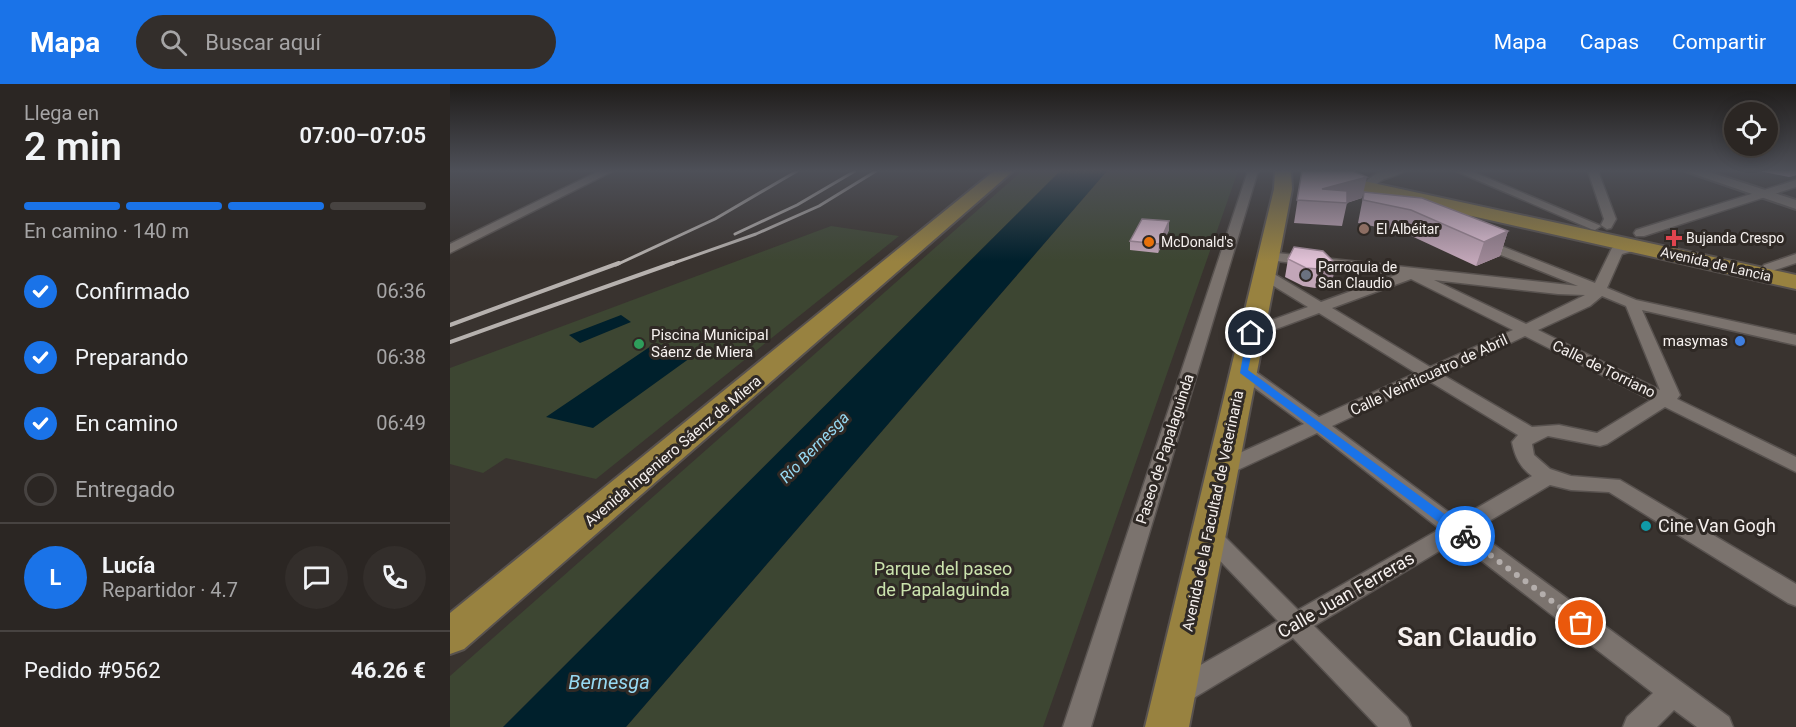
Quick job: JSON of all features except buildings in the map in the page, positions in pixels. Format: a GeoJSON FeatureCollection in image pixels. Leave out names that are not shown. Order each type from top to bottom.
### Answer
{"type":"FeatureCollection","features":[{"type":"Feature","properties":{"kind":"main road","name":"Avenida Ingeniero Sáenz de Miera"},"geometry":{"type":"LineString","coordinates":[[450,637],[969,201]]}},
{"type":"Feature","properties":{"kind":"main road","name":"Avenida de la Facultad de Veterinaria"},"geometry":{"type":"LineString","coordinates":[[1167,727],[1266,265],[1290,201]]}},
{"type":"Feature","properties":{"kind":"main road","name":"Avenida de Lancia"},"geometry":{"type":"LineString","coordinates":[[1440,201],[1796,273]]}},
{"type":"Feature","properties":{"kind":"main road","name":"Avenida de Lancia"},"geometry":{"type":"LineString","coordinates":[[1617,236],[1796,282]]}},
{"type":"Feature","properties":{"kind":"street"},"geometry":{"type":"LineString","coordinates":[[450,249],[547,201]]}},
{"type":"Feature","properties":{"kind":"street","name":"Paseo de Papalaguinda"},"geometry":{"type":"LineString","coordinates":[[1077,727],[1244,201]]}},
{"type":"Feature","properties":{"kind":"street"},"geometry":{"type":"LineString","coordinates":[[1390,201],[1404,210]]}},
{"type":"Feature","properties":{"kind":"street"},"geometry":{"type":"LineString","coordinates":[[1533,201],[1617,236],[1738,201]]}},
{"type":"Feature","properties":{"kind":"street"},"geometry":{"type":"LineString","coordinates":[[1599,291],[1617,236],[1604,201]]}},
{"type":"Feature","properties":{"kind":"street"},"geometry":{"type":"LineString","coordinates":[[1468,237],[1632,303],[1796,340]]}},
{"type":"Feature","properties":{"kind":"street"},"geometry":{"type":"LineString","coordinates":[[1769,268],[1796,258]]}},
{"type":"Feature","properties":{"kind":"street"},"geometry":{"type":"LineString","coordinates":[[1266,265],[1412,274],[1558,290],[1599,291]]}},
{"type":"Feature","properties":{"kind":"street"},"geometry":{"type":"LineString","coordinates":[[1266,265],[1321,308],[1529,434]]}},
{"type":"Feature","properties":{"kind":"street"},"geometry":{"type":"LineString","coordinates":[[1251,333],[1412,274]]}},
{"type":"Feature","properties":{"kind":"street","name":"Calle de Torriano"},"geometry":{"type":"LineString","coordinates":[[1412,274],[1796,465]]}},
{"type":"Feature","properties":{"kind":"street","name":"Calle Veinticuatro de Abril"},"geometry":{"type":"LineString","coordinates":[[1222,469],[1585,303],[1599,291]]}},
{"type":"Feature","properties":{"kind":"street"},"geometry":{"type":"LineString","coordinates":[[1632,303],[1671,395],[1600,440],[1559,430],[1541,430],[1529,434],[1522,442],[1522,450],[1527,460],[1549,476],[1582,486],[1613,485],[1796,596]]}},
{"type":"Feature","properties":{"kind":"street"},"geometry":{"type":"LineString","coordinates":[[1243,371],[1719,727]]}},
{"type":"Feature","properties":{"kind":"street","name":"Calle Juan Ferreras"},"geometry":{"type":"LineString","coordinates":[[1174,695],[1549,476]]}},
{"type":"Feature","properties":{"kind":"street"},"geometry":{"type":"LineString","coordinates":[[1208,534],[1398,727]]}},
{"type":"Feature","properties":{"kind":"street"},"geometry":{"type":"LineString","coordinates":[[1637,727],[1673,693]]}},
{"type":"Feature","properties":{"kind":"green space"},"geometry":{"type":"Polygon","coordinates":[[[988,201],[1030,201],[503,727],[450,727],[450,676],[988,201]]]}},
{"type":"Feature","properties":{"kind":"green space","name":"Parque del paseo de Papalaguinda"},"geometry":{"type":"Polygon","coordinates":[[[1081,201],[1227,201],[1043,727],[626,727],[1081,201]]]}},
{"type":"Feature","properties":{"kind":"green space","name":"Piscina Municipal Sáenz de Miera"},"geometry":{"type":"Polygon","coordinates":[[[831,226],[899,236],[596,479],[506,458],[483,473],[450,464],[450,368],[831,226]]]}},
{"type":"Feature","properties":{"kind":"water","name":"Bernesga"},"geometry":{"type":"Polygon","coordinates":[[[1030,201],[1081,201],[626,727],[503,727],[1030,201]]]}},
{"type":"Feature","properties":{"kind":"water"},"geometry":{"type":"Polygon","coordinates":[[[621,315],[631,322],[580,343],[569,335],[621,315]]]}},
{"type":"Feature","properties":{"kind":"water"},"geometry":{"type":"Polygon","coordinates":[[[654,344],[697,353],[593,428],[546,417],[654,344]]]}},
{"type":"Feature","properties":{"kind":"railway"},"geometry":{"type":"LineString","coordinates":[[616,265],[715,219],[746,201]]}},
{"type":"Feature","properties":{"kind":"railway"},"geometry":{"type":"LineString","coordinates":[[735,234],[804,201]]}},
{"type":"Feature","properties":{"kind":"railway"},"geometry":{"type":"LineString","coordinates":[[668,265],[756,234],[827,201]]}},
{"type":"Feature","properties":{"kind":"railway"},"geometry":{"type":"LineString","coordinates":[[450,325],[619,263]]}},
{"type":"Feature","properties":{"kind":"railway"},"geometry":{"type":"LineString","coordinates":[[450,342],[673,263]]}},
{"type":"Feature","properties":{"kind":"way so far"},"geometry":{"type":"LineString","coordinates":[[1465,536],[1581,623]]}},
{"type":"Feature","properties":{"kind":"place","name":"El Albéitar"},"geometry":{"type":"Point","coordinates":[1364,229]}},
{"type":"Feature","properties":{"kind":"place","name":"Bujanda Crespo"},"geometry":{"type":"Point","coordinates":[1674,238]}},
{"type":"Feature","properties":{"kind":"place","name":"McDonald's"},"geometry":{"type":"Point","coordinates":[1149,242]}},
{"type":"Feature","properties":{"kind":"place","name":"Parroquia de San Claudio"},"geometry":{"type":"Point","coordinates":[1306,275]}},
{"type":"Feature","properties":{"kind":"place","name":"masymas"},"geometry":{"type":"Point","coordinates":[1740,341]}},
{"type":"Feature","properties":{"kind":"place","name":"Piscina Municipal Sáenz de Miera"},"geometry":{"type":"Point","coordinates":[639,344]}},
{"type":"Feature","properties":{"kind":"place","name":"Cine Van Gogh"},"geometry":{"type":"Point","coordinates":[1646,526]}},
{"type":"Feature","properties":{"kind":"district","name":"San Claudio"},"geometry":{"type":"Point","coordinates":[1467,637]}},
{"type":"Feature","properties":{"kind":"route"},"geometry":{"type":"LineString","coordinates":[[1251,333],[1243,371],[1465,536]]}},
{"type":"Feature","properties":{"kind":"water label","name":"Río Bernesga"},"geometry":{"type":"Point","coordinates":[814,447]}}]}
